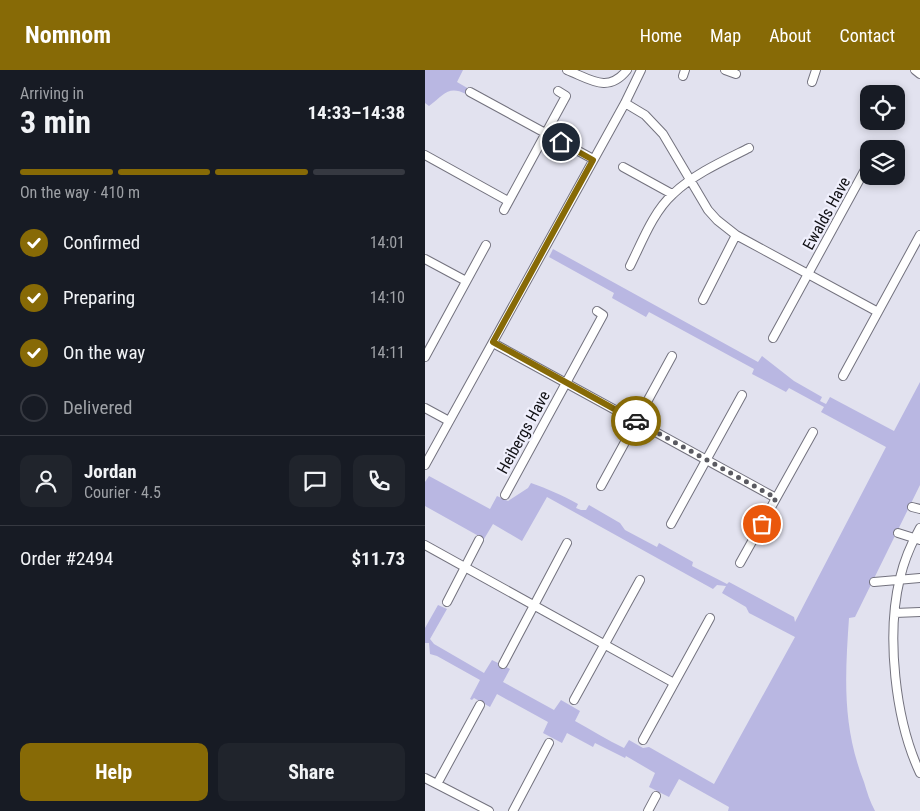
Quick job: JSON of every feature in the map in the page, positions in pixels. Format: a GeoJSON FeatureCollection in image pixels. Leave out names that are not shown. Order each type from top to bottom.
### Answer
{"type":"FeatureCollection","features":[{"type":"Feature","properties":{"kind":"street"},"geometry":{"type":"LineString","coordinates":[[567,70],[603,84],[612,82],[627,70]]}},
{"type":"Feature","properties":{"kind":"street"},"geometry":{"type":"LineString","coordinates":[[425,465],[625,103],[641,70]]}},
{"type":"Feature","properties":{"kind":"street"},"geometry":{"type":"LineString","coordinates":[[727,70],[737,74]]}},
{"type":"Feature","properties":{"kind":"street"},"geometry":{"type":"LineString","coordinates":[[813,82],[816,70]]}},
{"type":"Feature","properties":{"kind":"street"},"geometry":{"type":"LineString","coordinates":[[915,70],[920,74]]}},
{"type":"Feature","properties":{"kind":"street"},"geometry":{"type":"LineString","coordinates":[[503,210],[566,96],[558,91]]}},
{"type":"Feature","properties":{"kind":"street"},"geometry":{"type":"LineString","coordinates":[[470,92],[593,160]]}},
{"type":"Feature","properties":{"kind":"street","name":"Ewalds Have"},"geometry":{"type":"LineString","coordinates":[[625,103],[645,116],[663,134],[712,215],[736,235],[878,312]]}},
{"type":"Feature","properties":{"kind":"street"},"geometry":{"type":"LineString","coordinates":[[630,266],[659,212],[672,194],[690,180],[749,148]]}},
{"type":"Feature","properties":{"kind":"street"},"geometry":{"type":"LineString","coordinates":[[425,155],[509,201]]}},
{"type":"Feature","properties":{"kind":"street"},"geometry":{"type":"LineString","coordinates":[[623,167],[672,194]]}},
{"type":"Feature","properties":{"kind":"street","name":"Ewalds Have"},"geometry":{"type":"LineString","coordinates":[[773,338],[860,179]]}},
{"type":"Feature","properties":{"kind":"street"},"geometry":{"type":"LineString","coordinates":[[703,300],[736,235]]}},
{"type":"Feature","properties":{"kind":"street"},"geometry":{"type":"LineString","coordinates":[[843,376],[920,235]]}},
{"type":"Feature","properties":{"kind":"street"},"geometry":{"type":"LineString","coordinates":[[425,357],[486,244]]}},
{"type":"Feature","properties":{"kind":"street"},"geometry":{"type":"LineString","coordinates":[[425,259],[466,281]]}},
{"type":"Feature","properties":{"kind":"street","name":"Heibergs Have"},"geometry":{"type":"LineString","coordinates":[[505,495],[603,315],[597,312]]}},
{"type":"Feature","properties":{"kind":"street","name":"Heibergs Have"},"geometry":{"type":"LineString","coordinates":[[493,342],[776,498]]}},
{"type":"Feature","properties":{"kind":"street"},"geometry":{"type":"LineString","coordinates":[[601,486],[672,356]]}},
{"type":"Feature","properties":{"kind":"street"},"geometry":{"type":"LineString","coordinates":[[671,524],[742,395]]}},
{"type":"Feature","properties":{"kind":"street"},"geometry":{"type":"LineString","coordinates":[[425,408],[449,421]]}},
{"type":"Feature","properties":{"kind":"street"},"geometry":{"type":"LineString","coordinates":[[740,563],[813,432]]}},
{"type":"Feature","properties":{"kind":"street"},"geometry":{"type":"LineString","coordinates":[[920,528],[917,539],[905,560],[899,580],[895,613],[895,673],[899,702],[906,732],[920,773]]}},
{"type":"Feature","properties":{"kind":"street"},"geometry":{"type":"LineString","coordinates":[[898,533],[917,539]]}},
{"type":"Feature","properties":{"kind":"street"},"geometry":{"type":"LineString","coordinates":[[447,602],[479,540]]}},
{"type":"Feature","properties":{"kind":"street"},"geometry":{"type":"LineString","coordinates":[[503,664],[567,543]]}},
{"type":"Feature","properties":{"kind":"street"},"geometry":{"type":"LineString","coordinates":[[425,545],[674,683]]}},
{"type":"Feature","properties":{"kind":"street"},"geometry":{"type":"LineString","coordinates":[[874,582],[920,578]]}},
{"type":"Feature","properties":{"kind":"street"},"geometry":{"type":"LineString","coordinates":[[574,700],[640,580]]}},
{"type":"Feature","properties":{"kind":"street"},"geometry":{"type":"LineString","coordinates":[[895,613],[920,612]]}},
{"type":"Feature","properties":{"kind":"street"},"geometry":{"type":"LineString","coordinates":[[643,740],[710,618]]}},
{"type":"Feature","properties":{"kind":"street"},"geometry":{"type":"LineString","coordinates":[[437,784],[480,705]]}},
{"type":"Feature","properties":{"kind":"street"},"geometry":{"type":"LineString","coordinates":[[513,811],[549,743]]}},
{"type":"Feature","properties":{"kind":"street"},"geometry":{"type":"LineString","coordinates":[[425,778],[489,811]]}},
{"type":"Feature","properties":{"kind":"street"},"geometry":{"type":"LineString","coordinates":[[648,811],[656,796]]}},
{"type":"Feature","properties":{"kind":"shaded area"},"geometry":{"type":"Polygon","coordinates":[[[425,70],[463,70],[457,82],[469,89],[466,94],[460,91],[446,92],[429,106],[425,103],[425,70]]]}},
{"type":"Feature","properties":{"kind":"shaded area"},"geometry":{"type":"Polygon","coordinates":[[[553,249],[758,362],[762,356],[794,381],[822,397],[820,401],[826,404],[830,397],[894,431],[920,382],[920,485],[855,617],[849,618],[846,681],[849,721],[857,761],[875,811],[728,811],[729,807],[679,779],[669,797],[649,787],[655,773],[626,756],[625,758],[595,743],[593,747],[567,733],[562,743],[543,733],[548,722],[497,694],[490,707],[474,698],[470,699],[480,680],[430,654],[429,643],[425,643],[425,628],[438,605],[447,609],[430,639],[434,644],[484,673],[492,660],[510,669],[503,682],[554,710],[561,700],[580,711],[575,721],[612,742],[624,748],[629,740],[643,748],[649,747],[714,784],[795,637],[749,613],[746,607],[722,593],[726,586],[717,585],[713,589],[547,497],[522,541],[493,524],[484,539],[425,506],[425,482],[429,476],[490,509],[497,496],[508,501],[528,488],[531,483],[537,485],[578,504],[576,508],[581,510],[586,510],[589,505],[620,523],[625,530],[657,547],[659,543],[693,562],[692,566],[727,584],[729,582],[794,617],[795,622],[886,447],[821,412],[824,407],[789,388],[786,392],[752,374],[754,369],[649,312],[646,317],[612,298],[614,293],[549,257],[553,249]]]}},
{"type":"Feature","properties":{"kind":"way so far"},"geometry":{"type":"LineString","coordinates":[[636,421],[776,498],[762,524]]}},
{"type":"Feature","properties":{"kind":"route"},"geometry":{"type":"LineString","coordinates":[[561,142],[593,160],[493,342],[636,421]]}}]}
